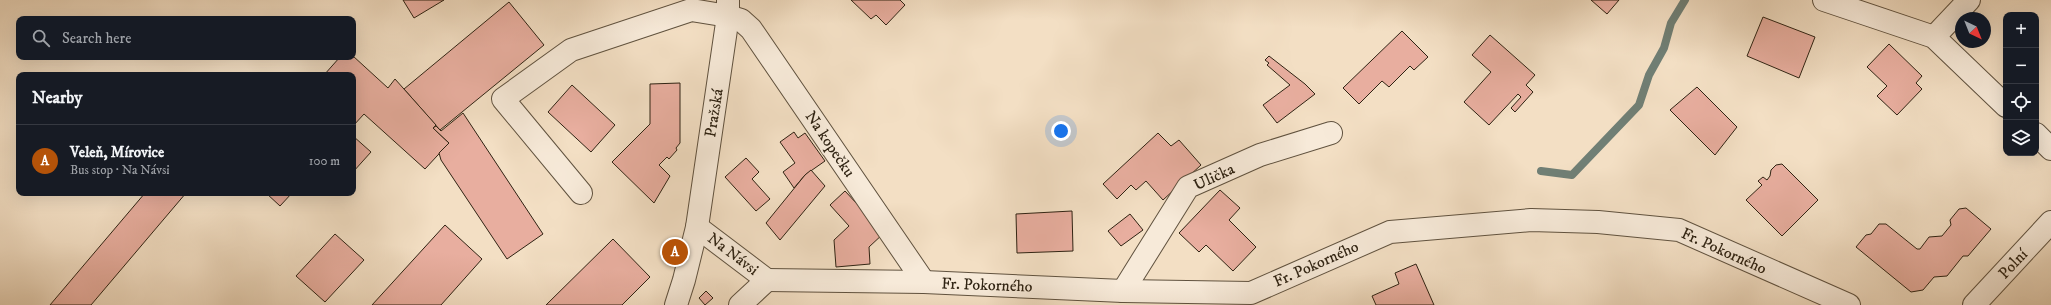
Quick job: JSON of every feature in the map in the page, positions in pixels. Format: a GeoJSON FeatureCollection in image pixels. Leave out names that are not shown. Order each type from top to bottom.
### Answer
{"type":"FeatureCollection","features":[{"type":"Feature","properties":{"kind":"street"},"geometry":{"type":"LineString","coordinates":[[1824,0],[1934,37],[2003,103]]}},
{"type":"Feature","properties":{"kind":"street"},"geometry":{"type":"LineString","coordinates":[[1934,37],[1969,0]]}},
{"type":"Feature","properties":{"kind":"street","name":"Na kopečku"},"geometry":{"type":"LineString","coordinates":[[581,193],[503,99],[571,50],[691,10],[728,8],[751,29],[924,282]]}},
{"type":"Feature","properties":{"kind":"street","name":"Pražská"},"geometry":{"type":"LineString","coordinates":[[697,227],[728,8]]}},
{"type":"Feature","properties":{"kind":"street","name":"Ulička"},"geometry":{"type":"LineString","coordinates":[[1123,291],[1188,187],[1260,155],[1331,133]]}},
{"type":"Feature","properties":{"kind":"street"},"geometry":{"type":"LineString","coordinates":[[2039,137],[2051,149]]}},
{"type":"Feature","properties":{"kind":"street","name":"Fr. Pokorného"},"geometry":{"type":"LineString","coordinates":[[767,280],[924,282],[1123,291],[1251,293],[1390,232],[1532,220],[1598,222],[1679,230],[1849,305]]}},
{"type":"Feature","properties":{"kind":"street","name":"Polní"},"geometry":{"type":"LineString","coordinates":[[1974,305],[2051,222]]}},
{"type":"Feature","properties":{"kind":"street","name":"Na Návsi"},"geometry":{"type":"LineString","coordinates":[[676,305],[684,280],[697,227],[767,280],[740,305]]}},
{"type":"Feature","properties":{"kind":"building"},"geometry":{"type":"Polygon","coordinates":[[[403,0],[444,0],[414,18],[403,0]]]}},
{"type":"Feature","properties":{"kind":"building"},"geometry":{"type":"Polygon","coordinates":[[[851,0],[900,0],[905,5],[886,25],[876,15],[871,19],[851,0]]]}},
{"type":"Feature","properties":{"kind":"building"},"geometry":{"type":"Polygon","coordinates":[[[1591,0],[1619,0],[1607,14],[1591,0]]]}},
{"type":"Feature","properties":{"kind":"building"},"geometry":{"type":"Polygon","coordinates":[[[509,2],[544,45],[440,130],[404,89],[509,2]]]}},
{"type":"Feature","properties":{"kind":"building"},"geometry":{"type":"Polygon","coordinates":[[[1763,17],[1815,37],[1799,78],[1747,56],[1763,17]]]}},
{"type":"Feature","properties":{"kind":"building"},"geometry":{"type":"Polygon","coordinates":[[[1402,31],[1428,57],[1414,70],[1410,66],[1389,87],[1382,81],[1359,104],[1343,88],[1402,31]]]}},
{"type":"Feature","properties":{"kind":"building"},"geometry":{"type":"Polygon","coordinates":[[[1490,35],[1535,75],[1526,85],[1533,92],[1515,112],[1511,108],[1521,97],[1518,94],[1489,125],[1464,102],[1491,72],[1472,55],[1490,35]]]}},
{"type":"Feature","properties":{"kind":"building"},"geometry":{"type":"Polygon","coordinates":[[[1889,44],[1922,76],[1916,83],[1922,89],[1897,115],[1877,96],[1887,86],[1867,67],[1889,44]]]}},
{"type":"Feature","properties":{"kind":"building"},"geometry":{"type":"Polygon","coordinates":[[[1269,56],[1305,84],[1315,94],[1277,123],[1263,105],[1290,85],[1267,65],[1269,63],[1265,60],[1269,56]]]}},
{"type":"Feature","properties":{"kind":"building"},"geometry":{"type":"Polygon","coordinates":[[[356,59],[388,88],[395,79],[436,125],[433,128],[449,143],[425,169],[364,114],[356,123],[356,72],[327,72],[337,60],[356,60],[356,59]]]}},
{"type":"Feature","properties":{"kind":"building"},"geometry":{"type":"Polygon","coordinates":[[[680,83],[680,143],[676,148],[677,150],[669,159],[667,157],[659,165],[670,176],[654,203],[612,162],[650,124],[650,84],[680,83]]]}},
{"type":"Feature","properties":{"kind":"building"},"geometry":{"type":"Polygon","coordinates":[[[572,85],[615,125],[591,152],[548,112],[572,85]]]}},
{"type":"Feature","properties":{"kind":"building"},"geometry":{"type":"Polygon","coordinates":[[[1697,87],[1737,127],[1715,155],[1670,110],[1697,87]]]}},
{"type":"Feature","properties":{"kind":"building"},"geometry":{"type":"Polygon","coordinates":[[[463,113],[543,234],[507,259],[441,160],[439,153],[449,143],[433,128],[436,126],[441,131],[463,113]]]}},
{"type":"Feature","properties":{"kind":"building"},"geometry":{"type":"Polygon","coordinates":[[[794,132],[798,138],[805,133],[825,161],[805,175],[794,188],[783,172],[795,163],[780,142],[794,132]]]}},
{"type":"Feature","properties":{"kind":"building"},"geometry":{"type":"Polygon","coordinates":[[[1158,133],[1171,146],[1179,140],[1201,165],[1163,200],[1146,181],[1136,190],[1131,185],[1117,199],[1103,184],[1158,133]]]}},
{"type":"Feature","properties":{"kind":"building"},"geometry":{"type":"Polygon","coordinates":[[[356,139],[371,152],[356,169],[356,139]]]}},
{"type":"Feature","properties":{"kind":"building"},"geometry":{"type":"Polygon","coordinates":[[[746,158],[759,172],[752,179],[770,199],[756,211],[725,177],[746,158]]]}},
{"type":"Feature","properties":{"kind":"building"},"geometry":{"type":"Polygon","coordinates":[[[1782,164],[1818,200],[1782,236],[1746,200],[1762,185],[1758,181],[1763,177],[1767,180],[1770,176],[1771,170],[1776,165],[1782,164]]]}},
{"type":"Feature","properties":{"kind":"building"},"geometry":{"type":"Polygon","coordinates":[[[811,170],[825,186],[780,240],[766,223],[805,175],[811,170]]]}},
{"type":"Feature","properties":{"kind":"building"},"geometry":{"type":"Polygon","coordinates":[[[1220,190],[1240,208],[1229,220],[1256,247],[1233,271],[1206,245],[1199,252],[1179,233],[1220,190]]]}},
{"type":"Feature","properties":{"kind":"building"},"geometry":{"type":"Polygon","coordinates":[[[845,191],[884,233],[869,247],[870,264],[836,267],[834,240],[849,226],[830,205],[845,191]]]}},
{"type":"Feature","properties":{"kind":"building"},"geometry":{"type":"Polygon","coordinates":[[[142,196],[183,196],[91,305],[50,305],[142,196]]]}},
{"type":"Feature","properties":{"kind":"building"},"geometry":{"type":"Polygon","coordinates":[[[269,196],[289,196],[280,206],[269,196]]]}},
{"type":"Feature","properties":{"kind":"building"},"geometry":{"type":"Polygon","coordinates":[[[1966,208],[1991,229],[1968,256],[1963,256],[1947,276],[1934,277],[1923,290],[1911,292],[1856,247],[1866,235],[1871,234],[1879,224],[1886,224],[1917,249],[1920,249],[1929,237],[1942,236],[1951,225],[1950,220],[1959,209],[1966,208]]]}},
{"type":"Feature","properties":{"kind":"building"},"geometry":{"type":"Polygon","coordinates":[[[1072,211],[1073,251],[1017,253],[1016,214],[1072,211]]]}},
{"type":"Feature","properties":{"kind":"building"},"geometry":{"type":"Polygon","coordinates":[[[1130,214],[1143,230],[1121,246],[1108,231],[1130,214]]]}},
{"type":"Feature","properties":{"kind":"building"},"geometry":{"type":"Polygon","coordinates":[[[445,225],[482,259],[441,305],[372,305],[445,225]]]}},
{"type":"Feature","properties":{"kind":"building"},"geometry":{"type":"Polygon","coordinates":[[[335,234],[364,260],[325,302],[296,276],[335,234]]]}},
{"type":"Feature","properties":{"kind":"building"},"geometry":{"type":"Polygon","coordinates":[[[613,239],[650,277],[622,305],[546,305],[613,239]]]}},
{"type":"Feature","properties":{"kind":"building"},"geometry":{"type":"Polygon","coordinates":[[[1416,264],[1434,305],[1376,305],[1372,296],[1399,284],[1395,273],[1416,264]]]}},
{"type":"Feature","properties":{"kind":"building"},"geometry":{"type":"Polygon","coordinates":[[[706,291],[713,298],[705,305],[699,298],[706,291]]]}},
{"type":"Feature","properties":{"kind":"waterway"},"geometry":{"type":"LineString","coordinates":[[1541,171],[1572,175],[1639,105],[1649,75],[1664,48],[1671,23],[1685,0]]}},
{"type":"Feature","properties":{"kind":"place","name":"Veleň, Mírovice"},"geometry":{"type":"Point","coordinates":[675,252]}}]}
